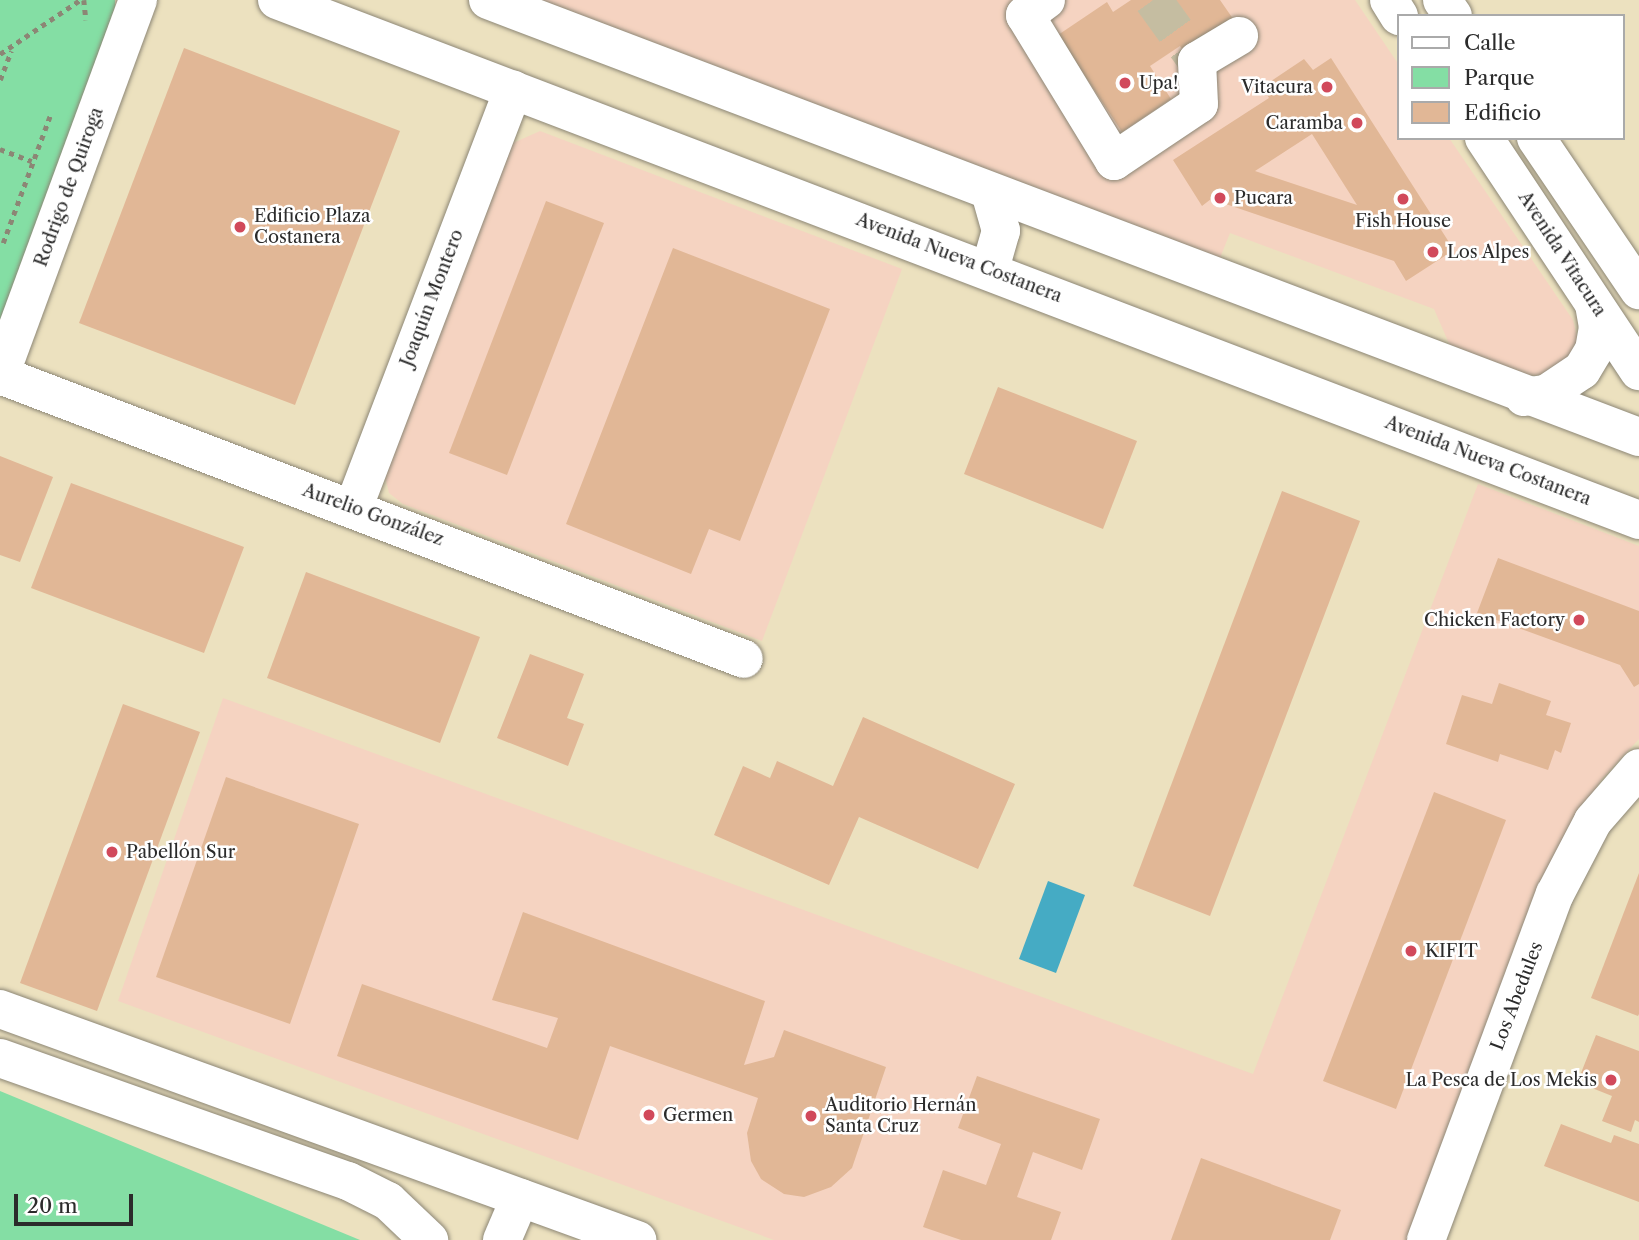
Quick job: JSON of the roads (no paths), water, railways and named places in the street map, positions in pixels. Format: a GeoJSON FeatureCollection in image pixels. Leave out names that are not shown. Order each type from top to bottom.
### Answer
{"type":"FeatureCollection","features":[{"type":"Feature","properties":{"kind":"main road","name":"Rodrigo de Quiroga"},"geometry":{"type":"LineString","coordinates":[[0,375],[138,0]]}},
{"type":"Feature","properties":{"kind":"main road","name":"Avenida Nueva Costanera"},"geometry":{"type":"LineString","coordinates":[[277,0],[990,269],[1639,520]]}},
{"type":"Feature","properties":{"kind":"main road"},"geometry":{"type":"LineString","coordinates":[[488,0],[1524,397],[1639,437]]}},
{"type":"Feature","properties":{"kind":"main road"},"geometry":{"type":"LineString","coordinates":[[1046,0],[1025,15],[1114,161],[1199,104],[1197,61],[1239,36]]}},
{"type":"Feature","properties":{"kind":"main road","name":"Joaquín Montero"},"geometry":{"type":"LineString","coordinates":[[354,509],[513,89]]}},
{"type":"Feature","properties":{"kind":"main road","name":"Avenida Vitacura"},"geometry":{"type":"LineString","coordinates":[[1485,140],[1639,371]]}},
{"type":"Feature","properties":{"kind":"main road"},"geometry":{"type":"LineString","coordinates":[[1537,140],[1638,285]]}},
{"type":"Feature","properties":{"kind":"main road"},"geometry":{"type":"LineString","coordinates":[[990,192],[1001,232],[990,269]]}},
{"type":"Feature","properties":{"kind":"main road"},"geometry":{"type":"LineString","coordinates":[[1555,241],[1597,279],[1615,285],[1638,285]]}},
{"type":"Feature","properties":{"kind":"main road"},"geometry":{"type":"LineString","coordinates":[[1524,397],[1556,390],[1582,370],[1594,350],[1598,327],[1594,304]]}},
{"type":"Feature","properties":{"kind":"main road","name":"Aurelio González"},"geometry":{"type":"LineString","coordinates":[[0,375],[744,659]]}},
{"type":"Feature","properties":{"kind":"main road","name":"Los Abedules"},"geometry":{"type":"LineString","coordinates":[[1426,1240],[1555,894],[1593,821],[1639,768]]}},
{"type":"Feature","properties":{"kind":"main road"},"geometry":{"type":"LineString","coordinates":[[0,1009],[637,1240]]}},
{"type":"Feature","properties":{"kind":"main road"},"geometry":{"type":"LineString","coordinates":[[0,1058],[348,1181],[388,1201],[429,1240]]}},
{"type":"Feature","properties":{"kind":"main road"},"geometry":{"type":"LineString","coordinates":[[502,1240],[520,1198]]}},
{"type":"Feature","properties":{"kind":"water"},"geometry":{"type":"Polygon","coordinates":[[[1048,881],[1085,895],[1056,973],[1019,959],[1048,881]]]}},
{"type":"Feature","properties":{"kind":"tunnel"},"geometry":{"type":"LineString","coordinates":[[1153,0],[1197,61]]}},
{"type":"Feature","properties":{"kind":"place","name":"Upa!"},"geometry":{"type":"Point","coordinates":[1125,83]}},
{"type":"Feature","properties":{"kind":"place","name":"Vitacura"},"geometry":{"type":"Point","coordinates":[1327,87]}},
{"type":"Feature","properties":{"kind":"place","name":"Caramba"},"geometry":{"type":"Point","coordinates":[1357,123]}},
{"type":"Feature","properties":{"kind":"place","name":"Pucara"},"geometry":{"type":"Point","coordinates":[1220,198]}},
{"type":"Feature","properties":{"kind":"place","name":"Fish House"},"geometry":{"type":"Point","coordinates":[1403,199]}},
{"type":"Feature","properties":{"kind":"place","name":"Edificio Plaza Costanera"},"geometry":{"type":"Point","coordinates":[240,227]}},
{"type":"Feature","properties":{"kind":"place","name":"Los Alpes"},"geometry":{"type":"Point","coordinates":[1433,252]}},
{"type":"Feature","properties":{"kind":"place","name":"Chicken Factory"},"geometry":{"type":"Point","coordinates":[1579,620]}},
{"type":"Feature","properties":{"kind":"place","name":"Pabellón Sur"},"geometry":{"type":"Point","coordinates":[112,852]}},
{"type":"Feature","properties":{"kind":"place","name":"KIFIT"},"geometry":{"type":"Point","coordinates":[1411,951]}},
{"type":"Feature","properties":{"kind":"place","name":"La Pesca de Los Mekis"},"geometry":{"type":"Point","coordinates":[1611,1080]}},
{"type":"Feature","properties":{"kind":"place","name":"Germen"},"geometry":{"type":"Point","coordinates":[649,1115]}},
{"type":"Feature","properties":{"kind":"place","name":"Auditorio Hernán Santa Cruz"},"geometry":{"type":"Point","coordinates":[811,1116]}}]}
